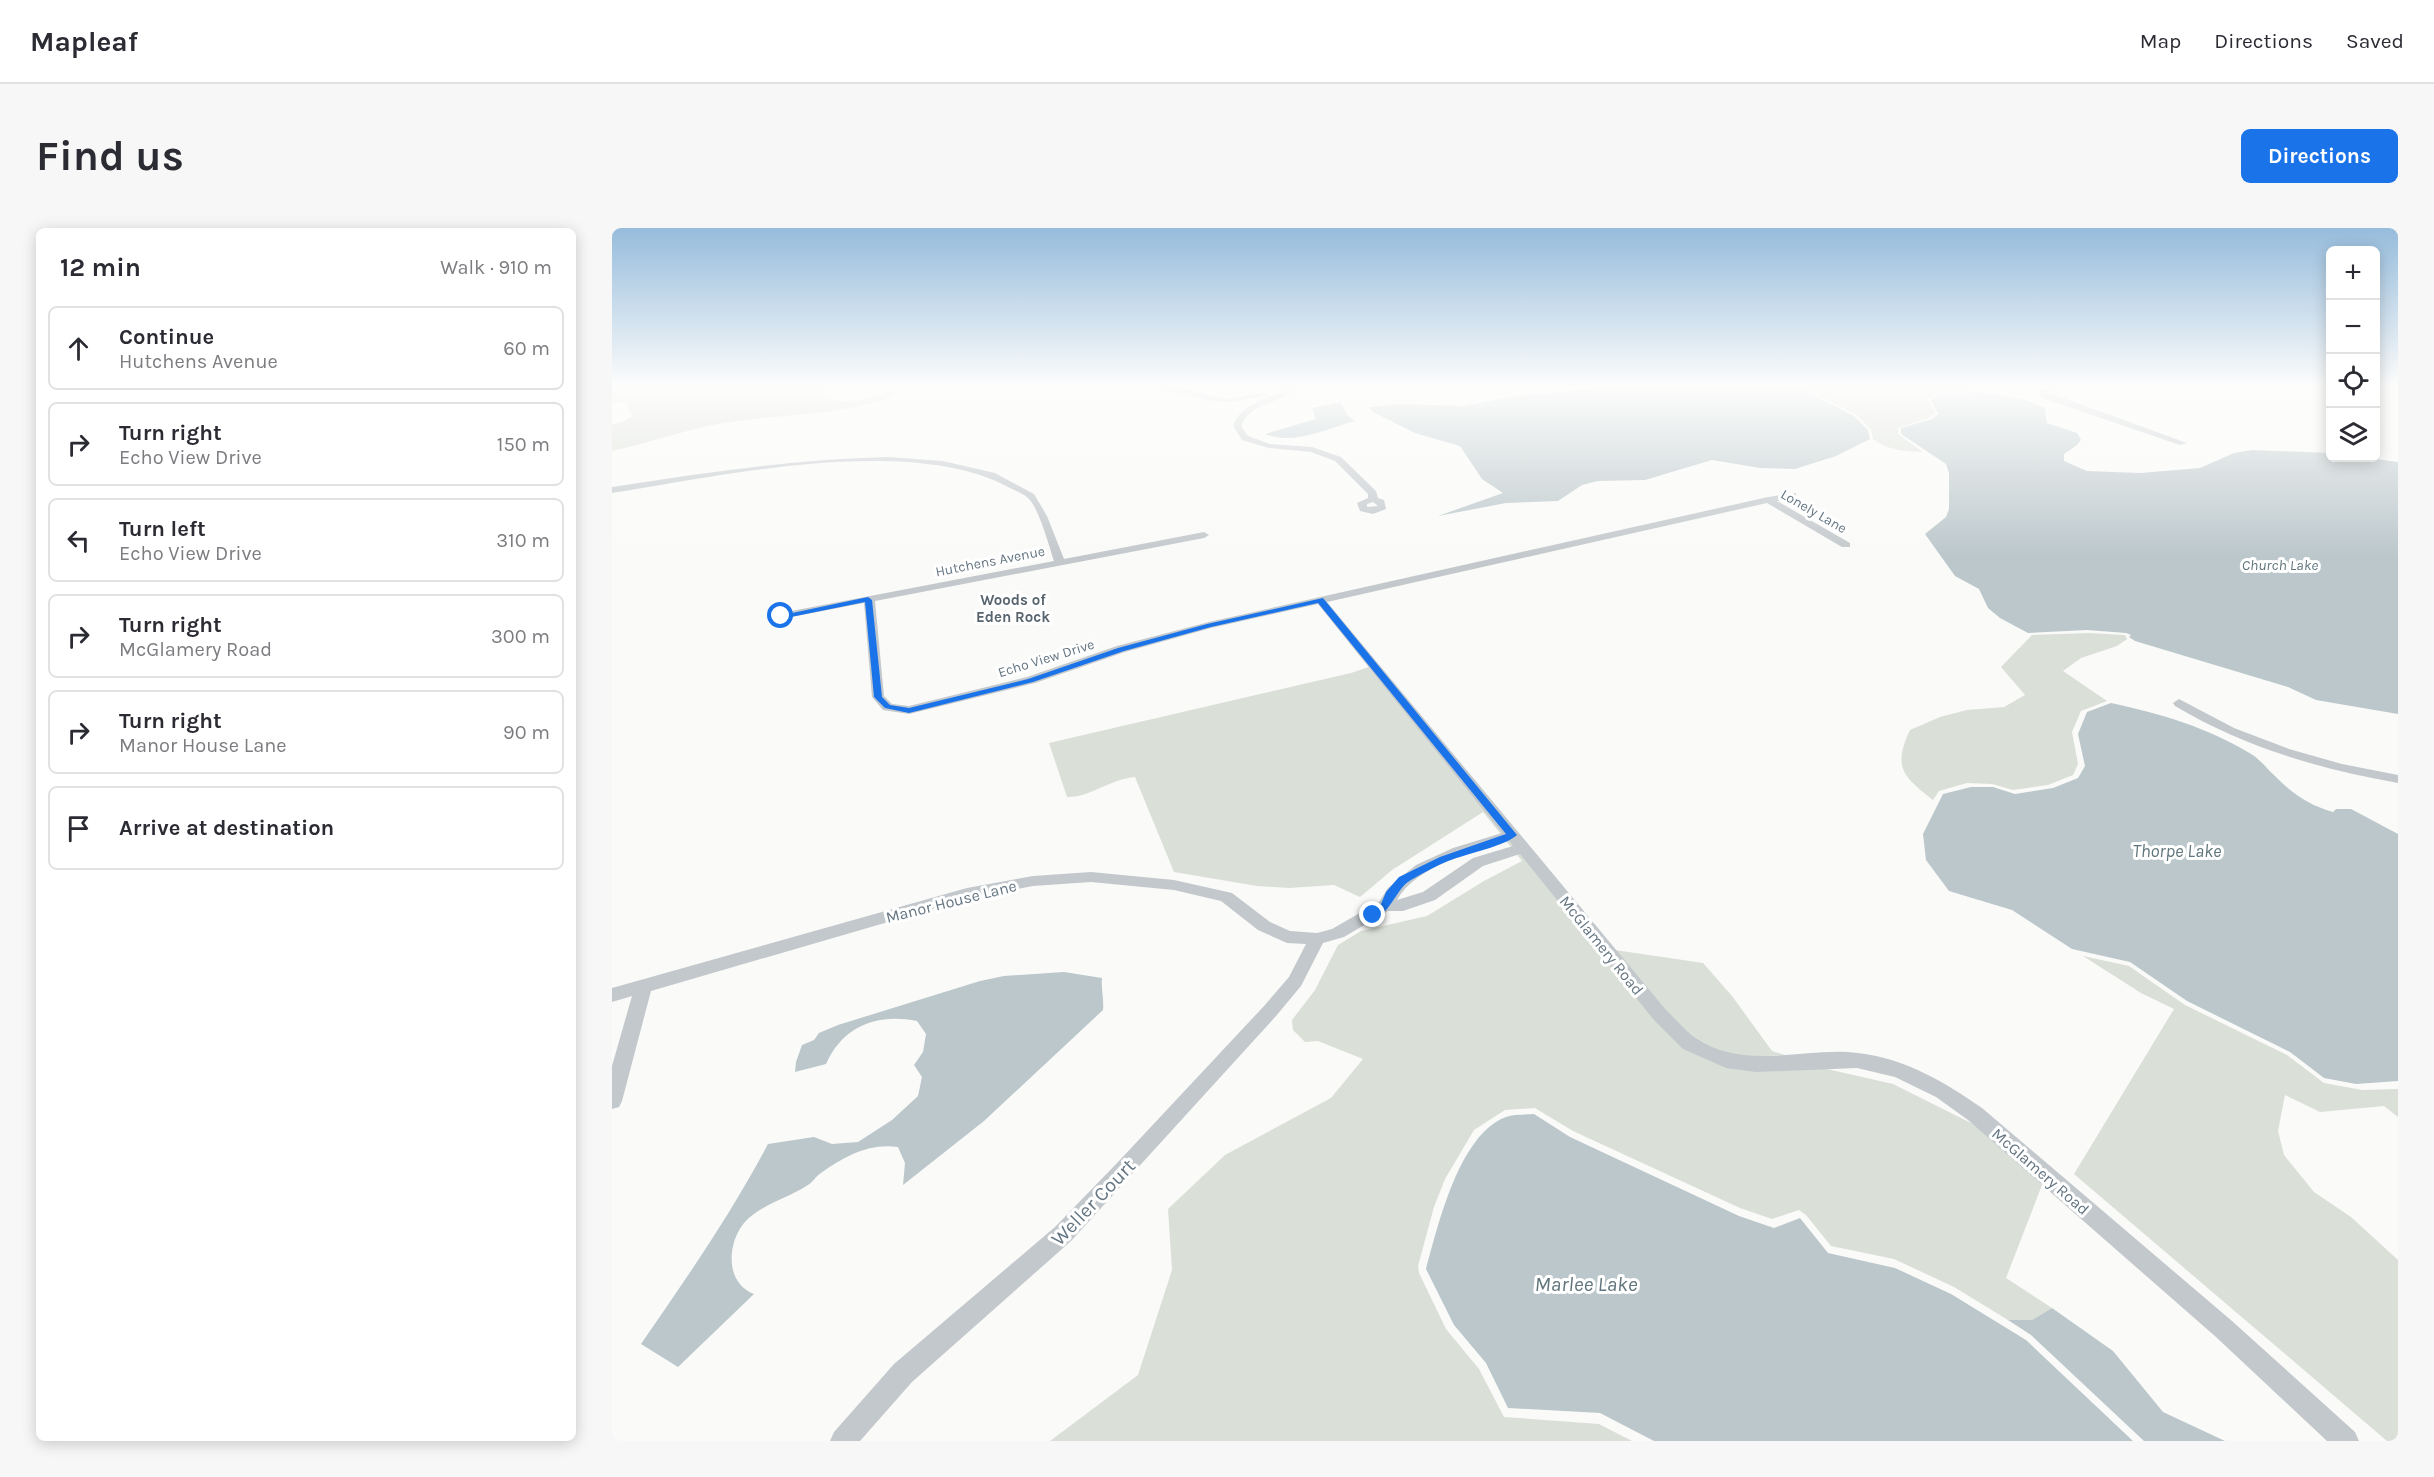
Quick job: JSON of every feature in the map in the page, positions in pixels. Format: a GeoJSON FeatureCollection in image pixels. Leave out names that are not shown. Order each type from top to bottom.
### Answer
{"type":"FeatureCollection","features":[{"type":"Feature","properties":{"kind":"street"},"geometry":{"type":"LineString","coordinates":[[1265,445],[1312,450],[1338,459],[1373,493],[1373,499]]}},
{"type":"Feature","properties":{"kind":"street"},"geometry":{"type":"LineString","coordinates":[[612,490],[792,464],[878,459],[952,463],[990,472],[1033,497],[1060,562]]}},
{"type":"Feature","properties":{"kind":"street"},"geometry":{"type":"LineString","coordinates":[[1320,600],[1792,495]]}},
{"type":"Feature","properties":{"kind":"street","name":"Lonely Lane"},"geometry":{"type":"LineString","coordinates":[[1768,500],[1846,545]]}},
{"type":"Feature","properties":{"kind":"street","name":"Hutchens Avenue"},"geometry":{"type":"LineString","coordinates":[[781,616],[1204,535]]}},
{"type":"Feature","properties":{"kind":"street","name":"Echo View Drive"},"geometry":{"type":"LineString","coordinates":[[868,600],[878,697],[888,707],[909,710],[1031,680],[1121,649],[1209,625],[1320,600]]}},
{"type":"Feature","properties":{"kind":"street","name":"McGlamery Road"},"geometry":{"type":"LineString","coordinates":[[1320,600],[1660,1015],[1690,1044],[1726,1060],[1756,1064],[1857,1060],[1899,1070],[1943,1091],[1975,1114],[2224,1329],[2346,1441]]}},
{"type":"Feature","properties":{"kind":"street"},"geometry":{"type":"LineString","coordinates":[[2179,703],[2214,724],[2281,750],[2360,773],[2398,779]]}},
{"type":"Feature","properties":{"kind":"street","name":"Manor House Lane"},"geometry":{"type":"LineString","coordinates":[[1385,906],[1390,894],[1403,880],[1413,874],[1480,844],[1518,841]]}},
{"type":"Feature","properties":{"kind":"street","name":"Manor House Lane"},"geometry":{"type":"LineString","coordinates":[[612,995],[967,894],[1033,881],[1091,878],[1134,880],[1195,890],[1226,897],[1264,926],[1287,937],[1317,939],[1338,933],[1385,906],[1403,905],[1429,896],[1478,862],[1518,841]]}},
{"type":"Feature","properties":{"kind":"street","name":"Weller Court"},"geometry":{"type":"LineString","coordinates":[[843,1441],[903,1373],[1063,1234],[1126,1168],[1277,1004],[1295,981],[1317,939]]}},
{"type":"Feature","properties":{"kind":"street"},"geometry":{"type":"LineString","coordinates":[[612,1101],[644,987]]}},
{"type":"Feature","properties":{"kind":"shaded area"},"geometry":{"type":"Polygon","coordinates":[[[612,445],[637,445],[612,451],[612,445]]]}},
{"type":"Feature","properties":{"kind":"shaded area"},"geometry":{"type":"Polygon","coordinates":[[[1882,445],[1913,445],[1923,452],[1897,450],[1882,445]]]}},
{"type":"Feature","properties":{"kind":"shaded area"},"geometry":{"type":"Polygon","coordinates":[[[2089,633],[2125,635],[2127,639],[2117,646],[2081,658],[2063,671],[2107,701],[2081,711],[2072,732],[2078,764],[2073,775],[2048,785],[2013,790],[1992,784],[1967,783],[1939,791],[1933,800],[1908,778],[1902,763],[1902,754],[1910,730],[1940,717],[1967,710],[2004,707],[2025,695],[2001,667],[2032,635],[2089,633]]]}},
{"type":"Feature","properties":{"kind":"shaded area"},"geometry":{"type":"Polygon","coordinates":[[[1369,667],[1684,1048],[1827,1069],[1893,1084],[1981,1128],[2042,1185],[2006,1278],[2052,1308],[2032,1320],[2008,1320],[1954,1287],[1894,1259],[1831,1246],[1806,1215],[1799,1210],[1772,1219],[1740,1208],[1573,1131],[1535,1108],[1505,1110],[1474,1130],[1445,1179],[1434,1207],[1418,1266],[1419,1273],[1446,1329],[1479,1369],[1504,1417],[1599,1424],[1632,1441],[1050,1441],[1138,1375],[1172,1270],[1168,1209],[1225,1155],[1331,1098],[1363,1059],[1318,1041],[1305,1042],[1293,1030],[1292,1020],[1315,990],[1338,945],[1361,931],[1427,916],[1522,861],[1483,812],[1392,870],[1360,897],[1334,885],[1289,888],[1257,886],[1174,872],[1135,777],[1117,781],[1083,795],[1067,797],[1049,743],[1369,667]]]}},
{"type":"Feature","properties":{"kind":"shaded area"},"geometry":{"type":"Polygon","coordinates":[[[1615,950],[1703,963],[1732,996],[1772,1051],[1785,1055],[1740,1056],[1707,1045],[1677,1023],[1663,1009],[1615,950]]]}},
{"type":"Feature","properties":{"kind":"shaded area"},"geometry":{"type":"Polygon","coordinates":[[[2083,956],[2129,966],[2185,1005],[2287,1055],[2324,1083],[2362,1090],[2398,1089],[2398,1117],[2384,1106],[2320,1112],[2285,1095],[2278,1131],[2284,1155],[2314,1192],[2351,1217],[2398,1260],[2398,1441],[2387,1441],[2074,1174],[2174,1009],[2141,993],[2083,956]]]}},
{"type":"Feature","properties":{"kind":"water"},"geometry":{"type":"Polygon","coordinates":[[[1455,445],[1859,445],[1836,456],[1795,469],[1760,468],[1712,460],[1645,480],[1598,481],[1582,485],[1558,501],[1506,503],[1438,516],[1503,493],[1482,479],[1460,446],[1455,445]]]}},
{"type":"Feature","properties":{"kind":"water","name":"Church Lake"},"geometry":{"type":"Polygon","coordinates":[[[1917,445],[2077,445],[2064,454],[2064,461],[2087,471],[2140,473],[2200,468],[2234,453],[2252,450],[2326,453],[2326,462],[2380,462],[2380,460],[2398,462],[2398,714],[2316,700],[2288,687],[2135,641],[2129,637],[2131,635],[2126,633],[2087,630],[2028,633],[2000,618],[1988,608],[1979,589],[1955,576],[1925,534],[1946,517],[1949,509],[1949,473],[1946,464],[1917,445]]]}},
{"type":"Feature","properties":{"kind":"water","name":"Thorpe Lake"},"geometry":{"type":"Polygon","coordinates":[[[2111,703],[2166,717],[2218,736],[2254,756],[2301,798],[2333,812],[2336,809],[2351,809],[2398,834],[2398,1081],[2356,1084],[2324,1078],[2290,1052],[2187,1001],[2130,962],[2072,949],[2012,910],[1949,891],[1926,860],[1923,834],[1943,794],[1971,787],[1993,787],[2015,794],[2053,788],[2078,778],[2085,766],[2078,734],[2087,712],[2111,703]]]}},
{"type":"Feature","properties":{"kind":"water"},"geometry":{"type":"Polygon","coordinates":[[[1064,972],[1102,978],[1103,1010],[984,1121],[903,1185],[905,1163],[898,1147],[877,1147],[858,1152],[839,1161],[800,1190],[758,1211],[744,1223],[738,1232],[732,1252],[734,1272],[738,1281],[754,1294],[678,1367],[641,1344],[723,1221],[768,1144],[814,1137],[832,1144],[858,1142],[892,1120],[918,1096],[922,1077],[914,1065],[923,1052],[926,1034],[917,1021],[888,1019],[863,1025],[842,1040],[826,1064],[795,1072],[802,1045],[814,1040],[819,1033],[838,1025],[980,981],[1004,976],[1064,972]]]}},
{"type":"Feature","properties":{"kind":"water","name":"Marlee Lake"},"geometry":{"type":"Polygon","coordinates":[[[1534,1114],[1570,1137],[1739,1216],[1774,1228],[1800,1218],[1828,1253],[1895,1268],[1951,1294],[2026,1340],[2133,1441],[1654,1441],[1600,1413],[1508,1408],[1486,1363],[1454,1325],[1426,1269],[1444,1206],[1463,1161],[1475,1142],[1490,1127],[1506,1117],[1534,1114]]]}},
{"type":"Feature","properties":{"kind":"water"},"geometry":{"type":"Polygon","coordinates":[[[2052,1308],[2113,1351],[2163,1412],[2225,1441],[2144,1441],[2031,1335],[2008,1320],[2032,1320],[2052,1308]]]}},
{"type":"Feature","properties":{"kind":"district","name":"Woods of Eden Rock"},"geometry":{"type":"Point","coordinates":[1013,608]}},
{"type":"Feature","properties":{"kind":"route"},"geometry":{"type":"LineString","coordinates":[[781,616],[868,600],[878,697],[888,707],[909,710],[1031,680],[1121,649],[1209,625],[1320,600],[1512,835],[1480,844],[1424,868],[1403,880],[1390,894],[1385,906],[1373,915]]}}]}
